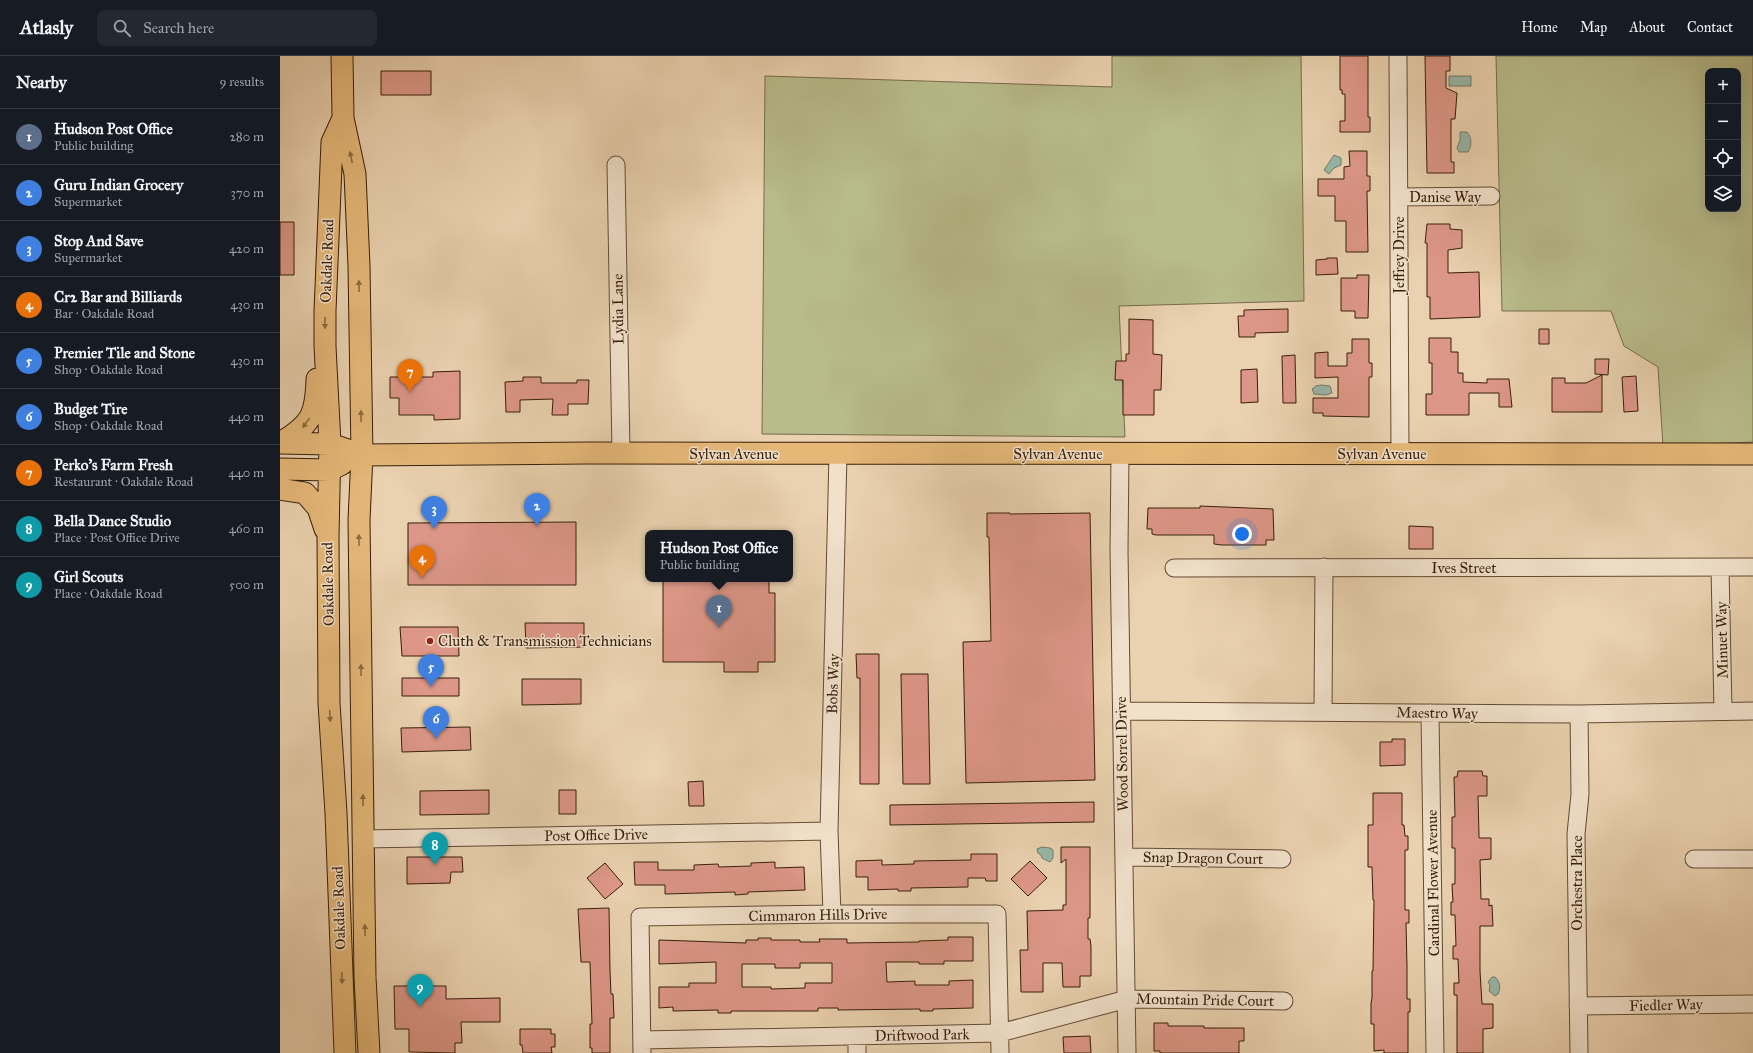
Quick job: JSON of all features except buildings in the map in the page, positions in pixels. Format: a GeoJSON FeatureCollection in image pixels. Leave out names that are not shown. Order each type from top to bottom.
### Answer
{"type":"FeatureCollection","features":[{"type":"Feature","properties":{"kind":"main road","name":"Oakdale Road"},"geometry":{"type":"LineString","coordinates":[[342,56],[343,118],[355,174],[359,266],[362,455],[359,520],[365,977],[369,1053]]}},
{"type":"Feature","properties":{"kind":"main road","name":"Oakdale Road"},"geometry":{"type":"LineString","coordinates":[[343,118],[332,142],[325,311],[325,346],[330,444],[328,537],[329,703],[336,813],[345,1053]]}},
{"type":"Feature","properties":{"kind":"main road"},"geometry":{"type":"LineString","coordinates":[[331,173],[335,174],[341,181],[342,215],[347,252],[359,266]]}},
{"type":"Feature","properties":{"kind":"main road"},"geometry":{"type":"LineString","coordinates":[[280,443],[305,426],[312,413],[316,400],[317,377],[325,346]]}},
{"type":"Feature","properties":{"kind":"main road","name":"Sylvan Avenue"},"geometry":{"type":"LineString","coordinates":[[280,443],[330,444],[362,455],[1753,454]]}},
{"type":"Feature","properties":{"kind":"main road","name":"Sylvan Avenue"},"geometry":{"type":"LineString","coordinates":[[280,469],[330,470],[362,455]]}},
{"type":"Feature","properties":{"kind":"main road"},"geometry":{"type":"LineString","coordinates":[[280,489],[305,493],[318,508],[328,537]]}},
{"type":"Feature","properties":{"kind":"street","name":"Jeffrey Drive"},"geometry":{"type":"LineString","coordinates":[[1398,56],[1400,454]]}},
{"type":"Feature","properties":{"kind":"street","name":"Lydia Lane"},"geometry":{"type":"LineString","coordinates":[[616,165],[621,454]]}},
{"type":"Feature","properties":{"kind":"street","name":"Danise Way"},"geometry":{"type":"LineString","coordinates":[[1399,197],[1491,196]]}},
{"type":"Feature","properties":{"kind":"street","name":"Bobs Way"},"geometry":{"type":"LineString","coordinates":[[832,914],[829,831],[838,454]]}},
{"type":"Feature","properties":{"kind":"street","name":"Wood Sorrel Drive"},"geometry":{"type":"LineString","coordinates":[[1120,455],[1119,551],[1127,1053]]}},
{"type":"Feature","properties":{"kind":"street","name":"Ives Street"},"geometry":{"type":"LineString","coordinates":[[1174,568],[1753,567]]}},
{"type":"Feature","properties":{"kind":"street"},"geometry":{"type":"LineString","coordinates":[[1323,711],[1324,568]]}},
{"type":"Feature","properties":{"kind":"street","name":"Minuet Way"},"geometry":{"type":"LineString","coordinates":[[1720,568],[1723,711]]}},
{"type":"Feature","properties":{"kind":"street","name":"Maestro Way"},"geometry":{"type":"LineString","coordinates":[[1122,711],[1323,711],[1579,714],[1753,711]]}},
{"type":"Feature","properties":{"kind":"street","name":"Cardinal Flower Avenue"},"geometry":{"type":"LineString","coordinates":[[1430,713],[1435,1053]]}},
{"type":"Feature","properties":{"kind":"street","name":"Orchestra Place"},"geometry":{"type":"LineString","coordinates":[[1579,714],[1580,794],[1576,834],[1579,1053]]}},
{"type":"Feature","properties":{"kind":"street","name":"Post Office Drive"},"geometry":{"type":"LineString","coordinates":[[364,839],[829,831]]}},
{"type":"Feature","properties":{"kind":"street","name":"Snap Dragon Court"},"geometry":{"type":"LineString","coordinates":[[1124,857],[1282,859]]}},
{"type":"Feature","properties":{"kind":"street"},"geometry":{"type":"LineString","coordinates":[[1694,859],[1753,858]]}},
{"type":"Feature","properties":{"kind":"street","name":"Cimmaron Hills Drive"},"geometry":{"type":"LineString","coordinates":[[642,1046],[640,917],[832,914],[997,914],[1000,1033]]}},
{"type":"Feature","properties":{"kind":"street","name":"Mountain Pride Court"},"geometry":{"type":"LineString","coordinates":[[1126,1000],[1284,1001]]}},
{"type":"Feature","properties":{"kind":"street","name":"Driftwood Park"},"geometry":{"type":"LineString","coordinates":[[642,1046],[857,1036],[1000,1033],[1126,1000]]}},
{"type":"Feature","properties":{"kind":"street","name":"Fiedler Way"},"geometry":{"type":"LineString","coordinates":[[1578,1006],[1753,1004]]}},
{"type":"Feature","properties":{"kind":"street"},"geometry":{"type":"LineString","coordinates":[[1000,1033],[1000,1053]]}},
{"type":"Feature","properties":{"kind":"street"},"geometry":{"type":"LineString","coordinates":[[857,1036],[857,1053]]}},
{"type":"Feature","properties":{"kind":"green space"},"geometry":{"type":"Polygon","coordinates":[[[1112,56],[1301,56],[1304,301],[1119,306],[1125,437],[762,434],[765,76],[1112,87],[1112,56]]]}},
{"type":"Feature","properties":{"kind":"green space"},"geometry":{"type":"Polygon","coordinates":[[[1496,56],[1753,56],[1753,442],[1663,446],[1658,367],[1624,346],[1611,311],[1502,311],[1496,56]]]}},
{"type":"Feature","properties":{"kind":"shaded area"},"geometry":{"type":"Polygon","coordinates":[[[1449,76],[1471,76],[1471,86],[1449,86],[1449,76]]]}},
{"type":"Feature","properties":{"kind":"shaded area"},"geometry":{"type":"Polygon","coordinates":[[[1460,132],[1467,132],[1471,139],[1471,145],[1468,152],[1459,152],[1457,148],[1460,140],[1460,132]]]}},
{"type":"Feature","properties":{"kind":"shaded area"},"geometry":{"type":"Polygon","coordinates":[[[1334,155],[1341,158],[1341,165],[1334,168],[1329,174],[1324,170],[1334,155]]]}},
{"type":"Feature","properties":{"kind":"shaded area"},"geometry":{"type":"Polygon","coordinates":[[[1321,385],[1330,386],[1332,393],[1326,395],[1314,394],[1312,389],[1321,385]]]}},
{"type":"Feature","properties":{"kind":"shaded area"},"geometry":{"type":"Polygon","coordinates":[[[1042,847],[1053,850],[1053,858],[1050,862],[1042,858],[1038,853],[1037,849],[1042,847]]]}},
{"type":"Feature","properties":{"kind":"shaded area"},"geometry":{"type":"Polygon","coordinates":[[[1492,977],[1495,977],[1500,985],[1498,994],[1495,996],[1489,991],[1490,985],[1488,982],[1492,977]]]}},
{"type":"Feature","properties":{"kind":"place","name":"Perko's Farm Fresh"},"geometry":{"type":"Point","coordinates":[410,392]}},
{"type":"Feature","properties":{"kind":"place","name":"Guru Indian Grocery"},"geometry":{"type":"Point","coordinates":[537,526]}},
{"type":"Feature","properties":{"kind":"place","name":"Stop And Save"},"geometry":{"type":"Point","coordinates":[434,529]}},
{"type":"Feature","properties":{"kind":"place","name":"Cr2 Bar and Billiards"},"geometry":{"type":"Point","coordinates":[422,578]}},
{"type":"Feature","properties":{"kind":"place","name":"Hudson Post Office"},"geometry":{"type":"Point","coordinates":[719,628]}},
{"type":"Feature","properties":{"kind":"place","name":"Cluth & Transmission Technicians"},"geometry":{"type":"Point","coordinates":[430,641]}},
{"type":"Feature","properties":{"kind":"place","name":"Premier Tile and Stone"},"geometry":{"type":"Point","coordinates":[431,687]}},
{"type":"Feature","properties":{"kind":"place","name":"Budget Tire"},"geometry":{"type":"Point","coordinates":[436,739]}},
{"type":"Feature","properties":{"kind":"place","name":"Bella Dance Studio"},"geometry":{"type":"Point","coordinates":[435,865]}},
{"type":"Feature","properties":{"kind":"place","name":"Girl Scouts"},"geometry":{"type":"Point","coordinates":[420,1007]}}]}
